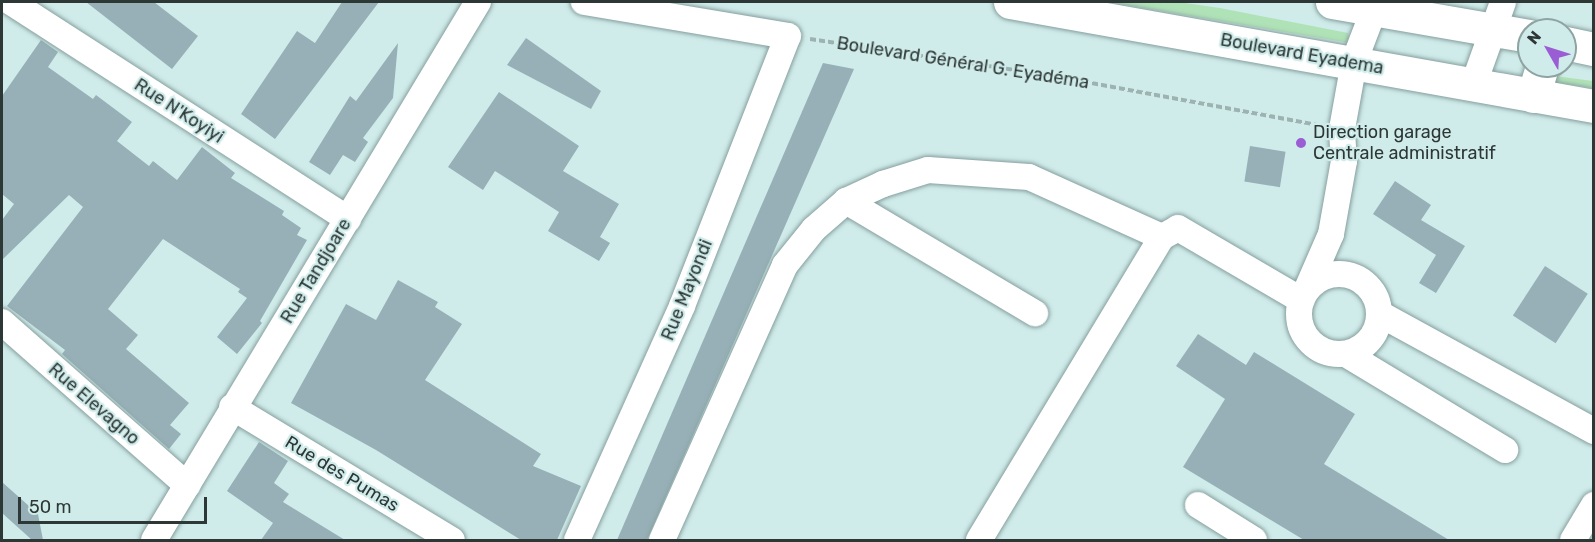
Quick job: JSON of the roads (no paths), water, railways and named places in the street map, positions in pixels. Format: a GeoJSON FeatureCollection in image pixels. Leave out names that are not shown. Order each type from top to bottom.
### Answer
{"type":"FeatureCollection","features":[{"type":"Feature","properties":{"kind":"highway","name":"Boulevard Eyadema"},"geometry":{"type":"LineString","coordinates":[[1010,2],[1354,62],[1473,86],[1537,81],[1593,106]]}},
{"type":"Feature","properties":{"kind":"highway"},"geometry":{"type":"LineString","coordinates":[[1332,2],[1381,4],[1499,16],[1517,28]]}},
{"type":"Feature","properties":{"kind":"highway"},"geometry":{"type":"LineString","coordinates":[[1577,46],[1593,50]]}},
{"type":"Feature","properties":{"kind":"street","name":"Rue N'Koyiyi"},"geometry":{"type":"LineString","coordinates":[[11,2],[348,219]]}},
{"type":"Feature","properties":{"kind":"street","name":"Rue Tandjoare"},"geometry":{"type":"LineString","coordinates":[[154,540],[478,2]]}},
{"type":"Feature","properties":{"kind":"street","name":"Rue Mayondi"},"geometry":{"type":"LineString","coordinates":[[578,540],[682,306],[788,36],[584,2]]}},
{"type":"Feature","properties":{"kind":"street"},"geometry":{"type":"LineString","coordinates":[[1304,295],[1332,274],[1359,278],[1374,293],[1380,314],[1370,340],[1346,354],[1332,354],[1308,340],[1299,314],[1304,295],[1332,234],[1344,161],[1342,129],[1354,62],[1381,4]]}},
{"type":"Feature","properties":{"kind":"street"},"geometry":{"type":"LineString","coordinates":[[1473,86],[1499,16]]}},
{"type":"Feature","properties":{"kind":"street"},"geometry":{"type":"LineString","coordinates":[[662,540],[785,265],[814,229],[846,201],[928,170],[1029,177],[1162,237]]}},
{"type":"Feature","properties":{"kind":"street"},"geometry":{"type":"LineString","coordinates":[[846,201],[1035,313]]}},
{"type":"Feature","properties":{"kind":"street"},"geometry":{"type":"LineString","coordinates":[[980,540],[1162,237],[1178,228],[1304,295]]}},
{"type":"Feature","properties":{"kind":"street"},"geometry":{"type":"LineString","coordinates":[[1380,314],[1593,431]]}},
{"type":"Feature","properties":{"kind":"street","name":"Rue Elevagno"},"geometry":{"type":"LineString","coordinates":[[2,322],[187,485]]}},
{"type":"Feature","properties":{"kind":"street"},"geometry":{"type":"LineString","coordinates":[[1346,354],[1505,450]]}},
{"type":"Feature","properties":{"kind":"street","name":"Rue des Pumas"},"geometry":{"type":"LineString","coordinates":[[232,407],[452,540]]}},
{"type":"Feature","properties":{"kind":"street"},"geometry":{"type":"LineString","coordinates":[[1198,505],[1254,540]]}},
{"type":"Feature","properties":{"kind":"street"},"geometry":{"type":"LineString","coordinates":[[1573,540],[1593,505]]}},
{"type":"Feature","properties":{"kind":"place","name":"Direction garage Centrale administratif"},"geometry":{"type":"Point","coordinates":[1301,143]}}]}
